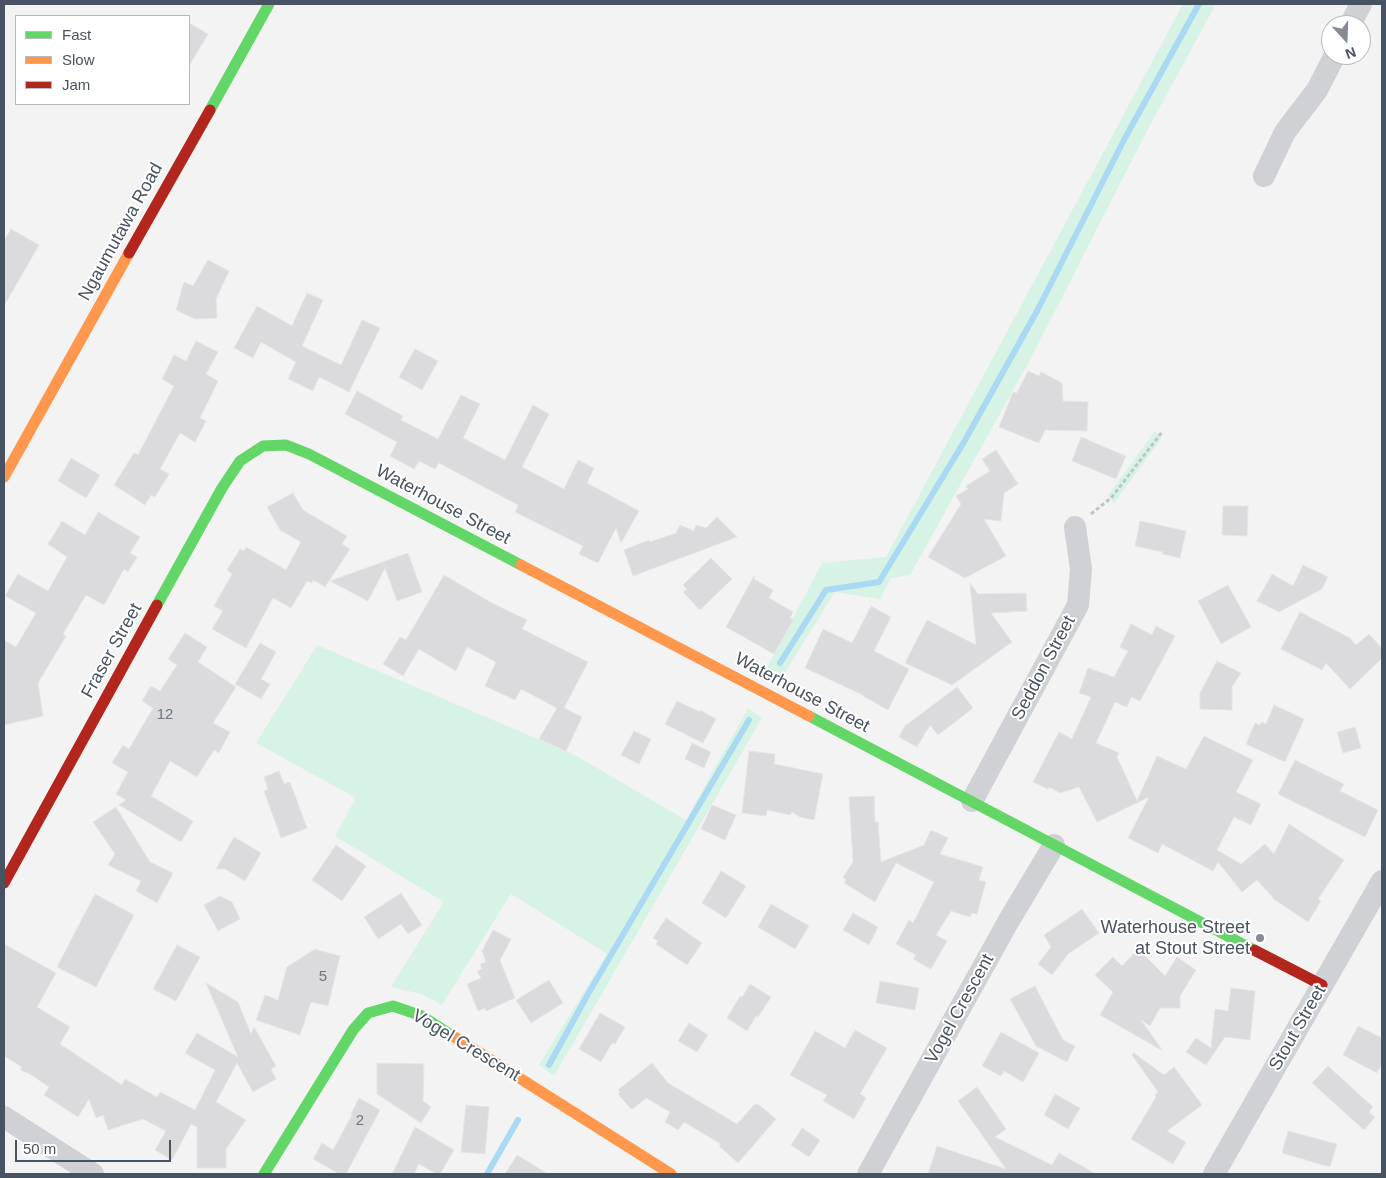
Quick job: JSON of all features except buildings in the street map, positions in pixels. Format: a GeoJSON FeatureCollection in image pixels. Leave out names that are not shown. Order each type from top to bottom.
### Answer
{"type":"FeatureCollection","features":[{"type":"Feature","properties":{"kind":"street","name":"Ngaumutawa Road"},"geometry":{"type":"LineString","coordinates":[[4,477],[269,4]]}},
{"type":"Feature","properties":{"kind":"street"},"geometry":{"type":"LineString","coordinates":[[1264,176],[1286,132],[1318,90],[1330,65]]}},
{"type":"Feature","properties":{"kind":"street","name":"Waterhouse Street"},"geometry":{"type":"LineString","coordinates":[[263,446],[286,445],[309,454],[1322,985]]}},
{"type":"Feature","properties":{"kind":"street","name":"Fraser Street"},"geometry":{"type":"LineString","coordinates":[[4,883],[222,488],[240,461],[263,446]]}},
{"type":"Feature","properties":{"kind":"street","name":"Seddon Street"},"geometry":{"type":"LineString","coordinates":[[972,801],[1078,605],[1081,568],[1075,527]]}},
{"type":"Feature","properties":{"kind":"street","name":"Vogel Crescent"},"geometry":{"type":"LineString","coordinates":[[868,1174],[1008,922],[1054,845]]}},
{"type":"Feature","properties":{"kind":"street","name":"Stout Street"},"geometry":{"type":"LineString","coordinates":[[1214,1174],[1382,881]]}},
{"type":"Feature","properties":{"kind":"street","name":"Vogel Crescent"},"geometry":{"type":"LineString","coordinates":[[264,1174],[352,1030],[368,1013],[393,1006],[422,1016],[671,1174]]}},
{"type":"Feature","properties":{"kind":"street"},"geometry":{"type":"LineString","coordinates":[[4,1117],[93,1174]]}},
{"type":"Feature","properties":{"kind":"path"},"geometry":{"type":"LineString","coordinates":[[1075,527],[1112,497],[1162,432]]}},
{"type":"Feature","properties":{"kind":"green space"},"geometry":{"type":"Polygon","coordinates":[[[1183,4],[1216,4],[1149,127],[1030,360],[910,575],[891,578],[880,599],[835,592],[782,677],[766,669],[822,563],[886,557],[1183,4]]]}},
{"type":"Feature","properties":{"kind":"green space"},"geometry":{"type":"Polygon","coordinates":[[[1155,431],[1162,438],[1114,503],[1108,495],[1155,431]]]}},
{"type":"Feature","properties":{"kind":"green space"},"geometry":{"type":"Polygon","coordinates":[[[317,645],[573,754],[686,820],[748,708],[762,718],[554,1076],[539,1065],[607,954],[511,894],[442,1005],[421,994],[391,987],[444,902],[335,836],[356,798],[256,743],[317,645]]]}},
{"type":"Feature","properties":{"kind":"waterway"},"geometry":{"type":"LineString","coordinates":[[780,663],[826,590],[879,582],[964,442],[1037,311],[1125,138],[1199,4]]}},
{"type":"Feature","properties":{"kind":"waterway"},"geometry":{"type":"LineString","coordinates":[[549,1065],[588,994],[749,720]]}},
{"type":"Feature","properties":{"kind":"waterway"},"geometry":{"type":"LineString","coordinates":[[487,1174],[518,1120]]}},
{"type":"Feature","properties":{"kind":"traffic: fast"},"geometry":{"type":"LineString","coordinates":[[210,110],[269,4]]}},
{"type":"Feature","properties":{"kind":"traffic: fast"},"geometry":{"type":"LineString","coordinates":[[157,605],[222,488],[240,461],[263,446],[286,445],[309,454],[521,565]]}},
{"type":"Feature","properties":{"kind":"traffic: fast"},"geometry":{"type":"LineString","coordinates":[[809,716],[1254,950]]}},
{"type":"Feature","properties":{"kind":"traffic: fast"},"geometry":{"type":"LineString","coordinates":[[264,1174],[353,1030],[368,1013],[393,1006],[422,1016],[453,1036]]}},
{"type":"Feature","properties":{"kind":"traffic: slow"},"geometry":{"type":"LineString","coordinates":[[4,477],[129,253]]}},
{"type":"Feature","properties":{"kind":"traffic: slow"},"geometry":{"type":"LineString","coordinates":[[521,565],[809,716]]}},
{"type":"Feature","properties":{"kind":"traffic: slow"},"geometry":{"type":"LineString","coordinates":[[453,1036],[671,1174]]}},
{"type":"Feature","properties":{"kind":"traffic: jam"},"geometry":{"type":"LineString","coordinates":[[129,253],[210,110]]}},
{"type":"Feature","properties":{"kind":"traffic: jam"},"geometry":{"type":"LineString","coordinates":[[4,883],[157,605]]}},
{"type":"Feature","properties":{"kind":"traffic: jam"},"geometry":{"type":"LineString","coordinates":[[1254,950],[1322,985]]}},
{"type":"Feature","properties":{"kind":"place","name":"Waterhouse Street at Stout Street"},"geometry":{"type":"Point","coordinates":[1260,938]}}]}
